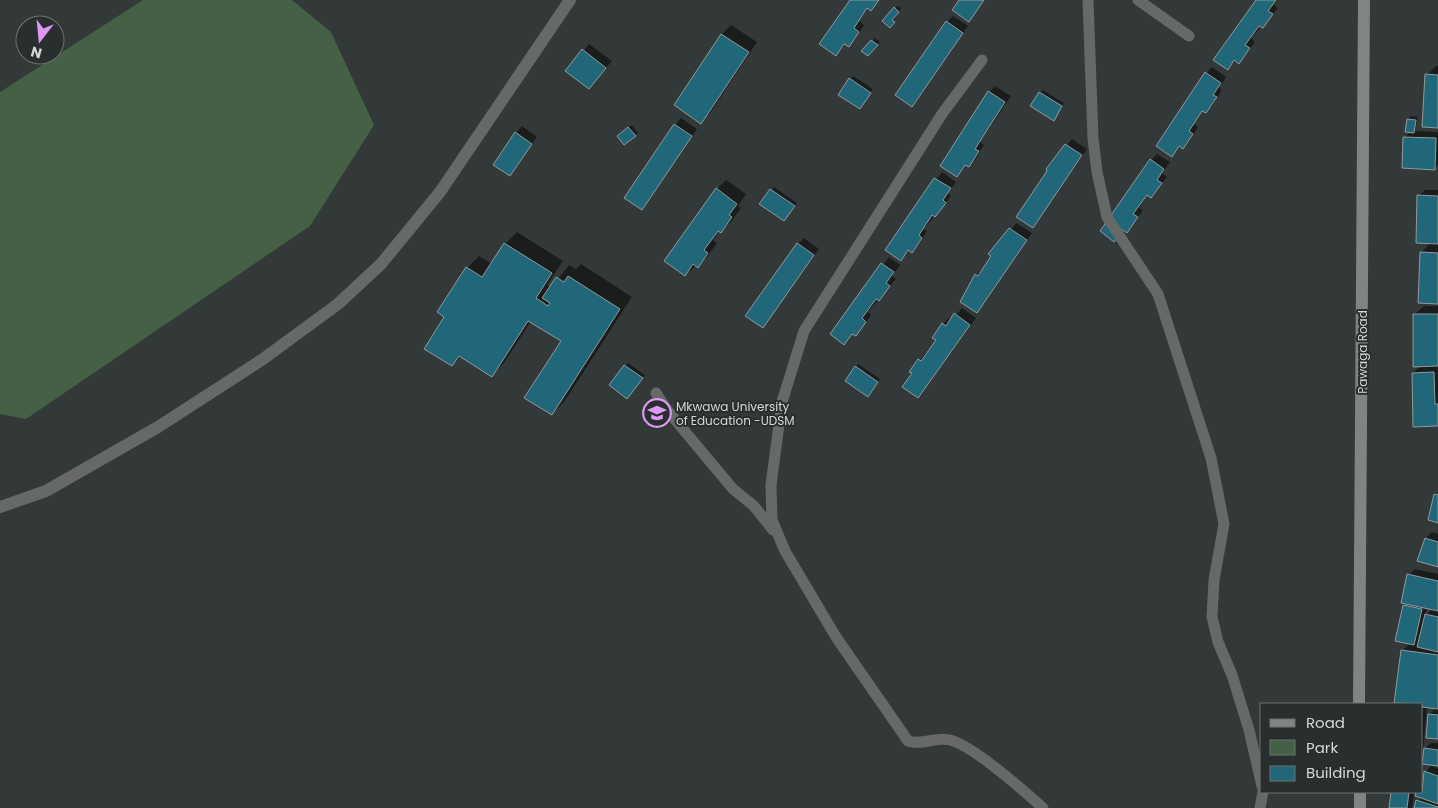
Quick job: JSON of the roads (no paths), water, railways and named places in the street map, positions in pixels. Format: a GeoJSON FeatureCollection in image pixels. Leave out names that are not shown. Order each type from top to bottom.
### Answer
{"type":"FeatureCollection","features":[{"type":"Feature","properties":{"kind":"main road","name":"Pawaga Road"},"geometry":{"type":"LineString","coordinates":[[1359,703],[1364,0]]}},
{"type":"Feature","properties":{"kind":"main road"},"geometry":{"type":"LineString","coordinates":[[1360,793],[1360,808]]}},
{"type":"Feature","properties":{"kind":"street"},"geometry":{"type":"LineString","coordinates":[[0,507],[46,491],[158,427],[263,359],[338,304],[381,264],[440,192],[570,0]]}},
{"type":"Feature","properties":{"kind":"lane"},"geometry":{"type":"LineString","coordinates":[[1088,0],[1093,138],[1097,172],[1107,217],[1158,294],[1211,458],[1224,524],[1214,580],[1212,617],[1218,642],[1232,675],[1249,730],[1260,777]]}},
{"type":"Feature","properties":{"kind":"lane"},"geometry":{"type":"LineString","coordinates":[[1138,0],[1189,36]]}},
{"type":"Feature","properties":{"kind":"lane"},"geometry":{"type":"LineString","coordinates":[[780,540],[772,520],[771,486],[782,402],[804,331],[841,270],[942,114],[982,60]]}},
{"type":"Feature","properties":{"kind":"lane"},"geometry":{"type":"LineString","coordinates":[[656,393],[667,410],[733,489],[754,506],[780,540],[836,637],[908,741],[916,744],[942,738],[964,746],[1043,808]]}},
{"type":"Feature","properties":{"kind":"lane"},"geometry":{"type":"LineString","coordinates":[[1260,808],[1263,793]]}},
{"type":"Feature","properties":{"kind":"place","name":"Mkwawa University of Education -UDSM"},"geometry":{"type":"Point","coordinates":[657,413]}}]}
